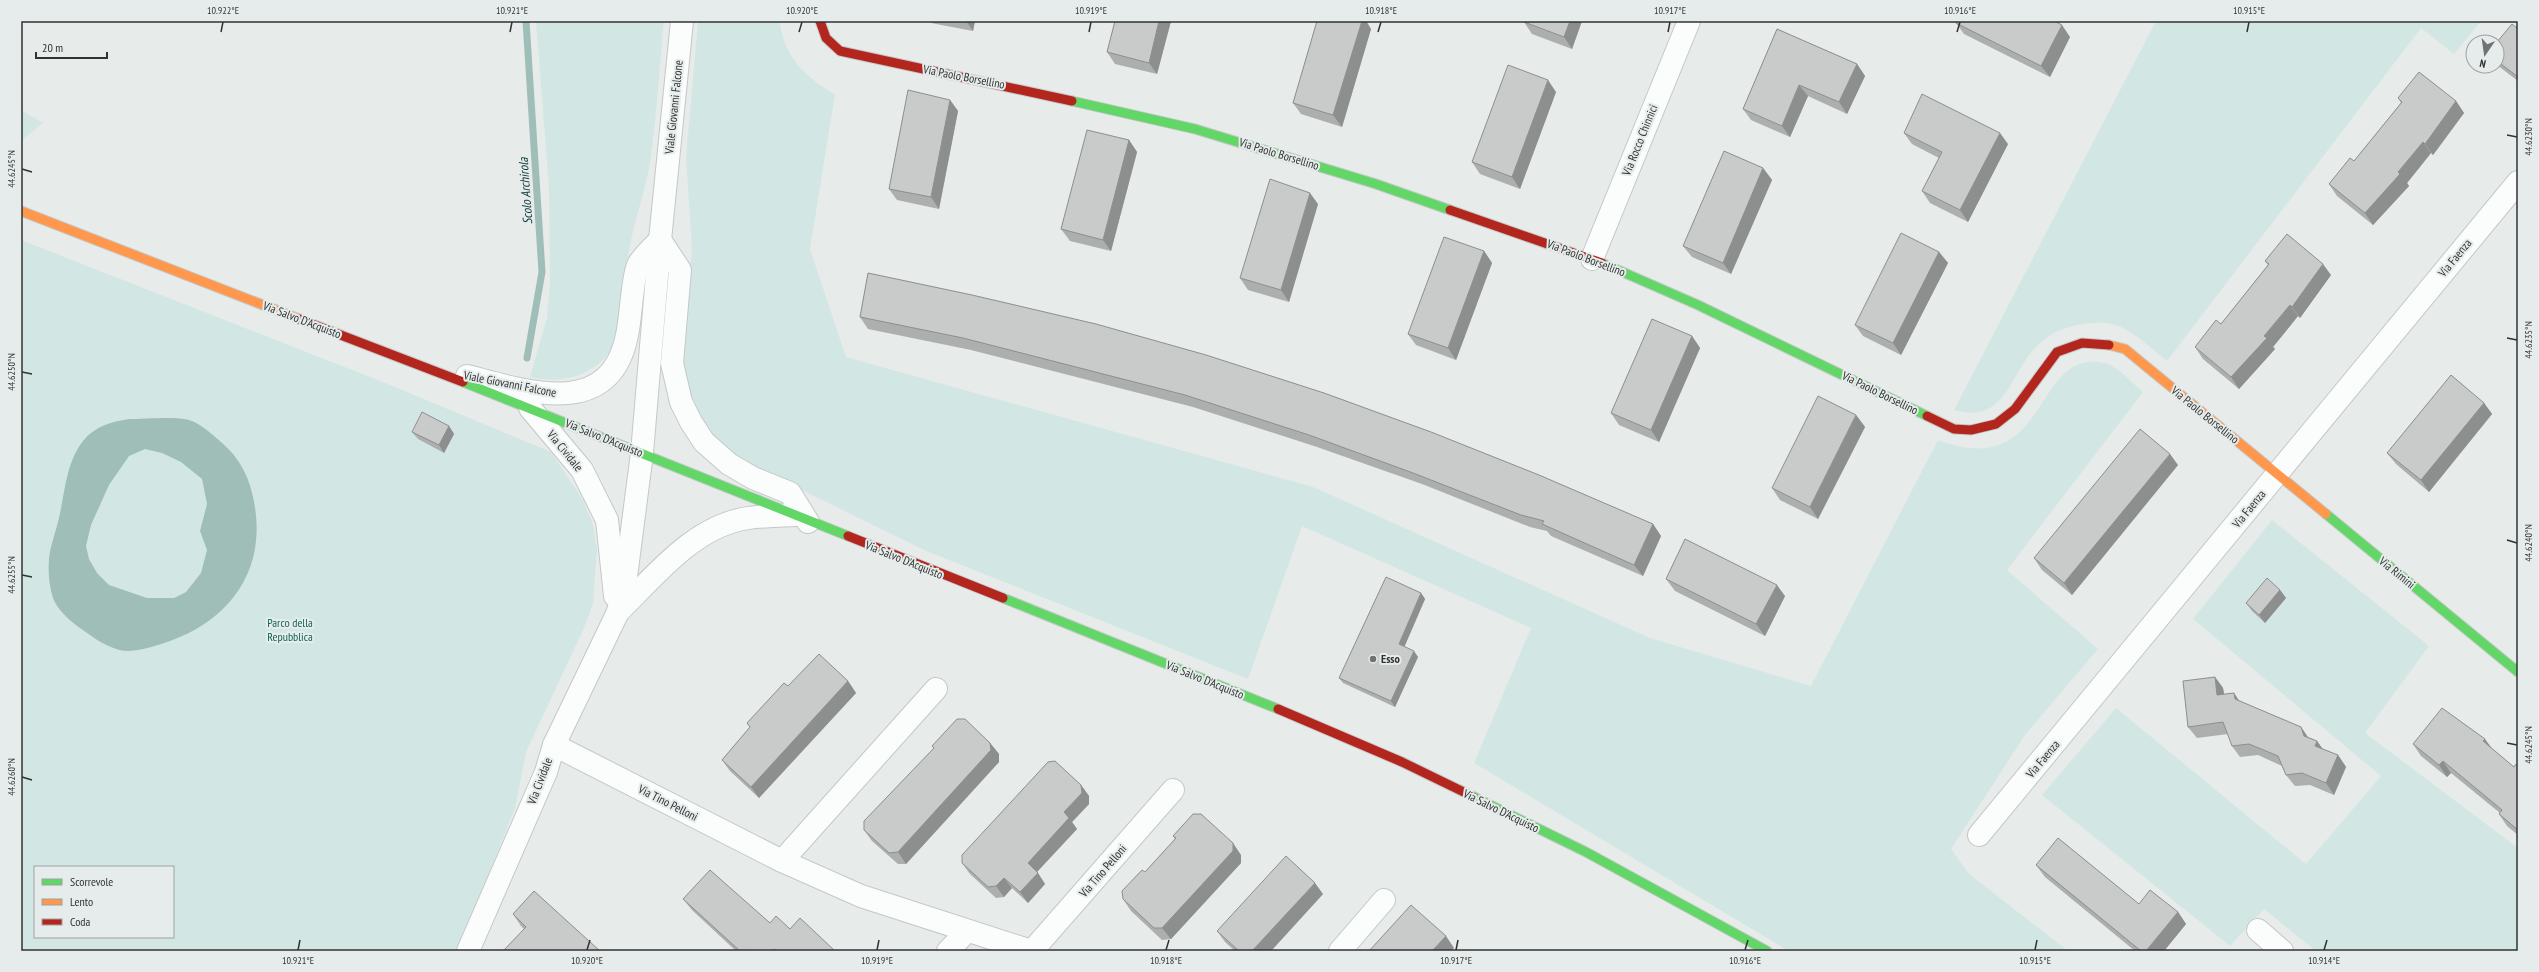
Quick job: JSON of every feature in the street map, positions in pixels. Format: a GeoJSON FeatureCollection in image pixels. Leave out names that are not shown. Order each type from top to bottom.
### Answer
{"type":"FeatureCollection","features":[{"type":"Feature","properties":{"kind":"street","name":"Viale Giovanni Falcone"},"geometry":{"type":"LineString","coordinates":[[642,453],[660,240],[682,21]]}},
{"type":"Feature","properties":{"kind":"street","name":"Via Paolo Borsellino"},"geometry":{"type":"LineString","coordinates":[[820,21],[822,34],[829,43],[840,51],[1012,87],[1195,129],[1376,184],[1592,259],[1739,324],[1954,429],[1982,430],[2007,420],[2057,353],[2071,346],[2098,343],[2125,349],[2277,474]]}},
{"type":"Feature","properties":{"kind":"street","name":"Via Rocco Chinnici"},"geometry":{"type":"LineString","coordinates":[[1592,259],[1689,21]]}},
{"type":"Feature","properties":{"kind":"street","name":"Via Faenza"},"geometry":{"type":"LineString","coordinates":[[1979,835],[2518,182]]}},
{"type":"Feature","properties":{"kind":"street","name":"Via Salvo D'Acquisto"},"geometry":{"type":"LineString","coordinates":[[21,211],[530,408],[801,519],[1296,716],[1402,762],[1586,852],[1767,951]]}},
{"type":"Feature","properties":{"kind":"street","name":"Viale Giovanni Falcone"},"geometry":{"type":"LineString","coordinates":[[404,360],[545,393],[565,395],[582,391],[602,380],[616,365],[627,337],[638,265],[660,240]]}},
{"type":"Feature","properties":{"kind":"street"},"geometry":{"type":"LineString","coordinates":[[660,240],[680,270],[672,363],[681,402],[690,422],[704,442],[729,464],[753,478],[790,493],[801,519]]}},
{"type":"Feature","properties":{"kind":"street","name":"Via Cividale"},"geometry":{"type":"LineString","coordinates":[[530,408],[582,470],[607,520],[617,614]]}},
{"type":"Feature","properties":{"kind":"street","name":"Via Cividale"},"geometry":{"type":"LineString","coordinates":[[468,951],[546,772],[554,745],[617,614],[624,592],[642,453]]}},
{"type":"Feature","properties":{"kind":"street","name":"Via Rimini"},"geometry":{"type":"LineString","coordinates":[[2277,474],[2518,672]]}},
{"type":"Feature","properties":{"kind":"street","name":"Via Cividale"},"geometry":{"type":"LineString","coordinates":[[617,614],[699,536],[723,524],[748,518],[801,519]]}},
{"type":"Feature","properties":{"kind":"street"},"geometry":{"type":"LineString","coordinates":[[782,861],[936,689]]}},
{"type":"Feature","properties":{"kind":"street","name":"Via Tino Pelloni"},"geometry":{"type":"LineString","coordinates":[[554,745],[782,861],[861,896],[966,932],[1032,951],[1173,790]]}},
{"type":"Feature","properties":{"kind":"street"},"geometry":{"type":"LineString","coordinates":[[1340,951],[1384,900]]}},
{"type":"Feature","properties":{"kind":"street"},"geometry":{"type":"LineString","coordinates":[[2258,930],[2282,951]]}},
{"type":"Feature","properties":{"kind":"street"},"geometry":{"type":"LineString","coordinates":[[948,951],[966,932]]}},
{"type":"Feature","properties":{"kind":"green space"},"geometry":{"type":"Polygon","coordinates":[[[536,21],[664,21],[650,163],[629,251],[624,317],[618,338],[603,360],[593,368],[569,378],[556,380],[530,377],[547,318],[550,282],[549,187],[536,21]]]}},
{"type":"Feature","properties":{"kind":"green space"},"geometry":{"type":"Polygon","coordinates":[[[698,21],[780,21],[782,34],[786,45],[798,65],[815,81],[835,94],[810,249],[846,357],[1313,487],[1650,638],[1811,686],[1938,440],[1975,448],[2001,444],[2021,430],[2064,374],[2081,363],[2104,363],[2125,375],[2143,392],[2007,570],[2098,649],[2025,735],[1951,849],[1969,874],[2068,951],[1789,951],[1474,763],[1531,628],[1302,526],[1248,679],[924,550],[806,492],[758,472],[736,457],[713,435],[697,413],[684,385],[681,360],[692,250],[686,157],[698,21]]]}},
{"type":"Feature","properties":{"kind":"green space"},"geometry":{"type":"Polygon","coordinates":[[[2156,21],[2481,21],[2470,34],[2465,34],[2465,41],[2454,54],[2421,28],[2167,361],[2136,336],[2120,327],[2099,323],[2076,325],[2051,335],[2040,343],[2026,359],[2004,395],[1985,411],[1971,413],[1954,410],[2156,21]]]}},
{"type":"Feature","properties":{"kind":"green space"},"geometry":{"type":"Polygon","coordinates":[[[21,110],[43,123],[21,141],[21,110]]]}},
{"type":"Feature","properties":{"kind":"green space","name":"Parco della Repubblica"},"geometry":{"type":"Polygon","coordinates":[[[21,240],[383,382],[551,452],[583,500],[593,525],[597,549],[593,604],[584,628],[526,752],[515,808],[458,951],[21,951],[21,240]]]}},
{"type":"Feature","properties":{"kind":"green space"},"geometry":{"type":"Polygon","coordinates":[[[2272,520],[2429,646],[2365,733],[2518,848],[2518,951],[2316,951],[2264,909],[2230,946],[2042,795],[2116,708],[2306,864],[2381,776],[2193,619],[2272,520]]]}},
{"type":"Feature","properties":{"kind":"shaded area"},"geometry":{"type":"Polygon","coordinates":[[[177,418],[189,420],[198,424],[228,448],[239,462],[250,485],[257,526],[255,549],[249,570],[240,588],[227,605],[211,619],[192,631],[170,641],[144,649],[124,651],[103,644],[80,628],[59,609],[53,598],[51,589],[49,559],[66,480],[72,460],[77,450],[83,441],[98,428],[110,423],[129,419],[177,418]],[[145,449],[129,456],[109,485],[91,525],[86,546],[89,559],[97,573],[109,585],[147,598],[174,598],[186,592],[201,573],[207,550],[200,531],[207,504],[202,479],[181,462],[162,453],[145,449]]]}},
{"type":"Feature","properties":{"kind":"building"},"geometry":{"type":"Polygon","coordinates":[[[1115,21],[1159,21],[1149,63],[1107,52],[1115,21]]]}},
{"type":"Feature","properties":{"kind":"building"},"geometry":{"type":"Polygon","coordinates":[[[1317,21],[1362,21],[1333,115],[1293,103],[1317,21]]]}},
{"type":"Feature","properties":{"kind":"building"},"geometry":{"type":"Polygon","coordinates":[[[1524,21],[1570,21],[1564,37],[1524,21]]]}},
{"type":"Feature","properties":{"kind":"building"},"geometry":{"type":"Polygon","coordinates":[[[1956,21],[2054,21],[2062,25],[2041,66],[1956,23],[1956,21]]]}},
{"type":"Feature","properties":{"kind":"building"},"geometry":{"type":"Polygon","coordinates":[[[2512,24],[2518,29],[2518,77],[2505,67],[2505,34],[2504,34],[2512,24]]]}},
{"type":"Feature","properties":{"kind":"building"},"geometry":{"type":"Polygon","coordinates":[[[1777,29],[1857,64],[1839,102],[1799,85],[1782,126],[1743,109],[1777,29]]]}},
{"type":"Feature","properties":{"kind":"building"},"geometry":{"type":"Polygon","coordinates":[[[1508,65],[1548,80],[1512,177],[1472,162],[1508,65]]]}},
{"type":"Feature","properties":{"kind":"building"},"geometry":{"type":"Polygon","coordinates":[[[2419,72],[2456,101],[2425,144],[2423,142],[2398,172],[2400,174],[2365,213],[2329,184],[2350,158],[2354,161],[2402,102],[2398,98],[2419,72]]]}},
{"type":"Feature","properties":{"kind":"building"},"geometry":{"type":"Polygon","coordinates":[[[908,90],[950,100],[931,197],[889,189],[908,90]]]}},
{"type":"Feature","properties":{"kind":"building"},"geometry":{"type":"Polygon","coordinates":[[[1922,94],[2000,133],[1960,210],[1922,191],[1942,152],[1904,133],[1922,94]]]}},
{"type":"Feature","properties":{"kind":"building"},"geometry":{"type":"Polygon","coordinates":[[[1087,130],[1129,140],[1103,240],[1061,229],[1087,130]]]}},
{"type":"Feature","properties":{"kind":"building"},"geometry":{"type":"Polygon","coordinates":[[[1724,151],[1763,168],[1723,263],[1683,246],[1724,151]]]}},
{"type":"Feature","properties":{"kind":"building"},"geometry":{"type":"Polygon","coordinates":[[[1270,179],[1310,193],[1281,290],[1240,278],[1270,179]]]}},
{"type":"Feature","properties":{"kind":"building"},"geometry":{"type":"Polygon","coordinates":[[[1901,233],[1939,252],[1893,343],[1855,325],[1901,233]]]}},
{"type":"Feature","properties":{"kind":"building"},"geometry":{"type":"Polygon","coordinates":[[[2287,234],[2323,264],[2292,307],[2290,305],[2264,336],[2267,338],[2231,377],[2195,347],[2216,320],[2221,324],[2269,264],[2265,261],[2287,234]]]}},
{"type":"Feature","properties":{"kind":"building"},"geometry":{"type":"Polygon","coordinates":[[[1444,237],[1484,251],[1448,348],[1408,334],[1444,237]]]}},
{"type":"Feature","properties":{"kind":"building"},"geometry":{"type":"Polygon","coordinates":[[[868,273],[972,295],[1096,324],[1206,355],[1324,393],[1431,432],[1539,475],[1653,524],[1634,565],[1542,524],[1544,521],[1521,515],[1309,435],[1185,395],[963,338],[860,317],[868,273]]]}},
{"type":"Feature","properties":{"kind":"building"},"geometry":{"type":"Polygon","coordinates":[[[1652,319],[1692,336],[1651,430],[1611,413],[1652,319]]]}},
{"type":"Feature","properties":{"kind":"building"},"geometry":{"type":"Polygon","coordinates":[[[2451,375],[2484,403],[2421,480],[2387,453],[2451,375]]]}},
{"type":"Feature","properties":{"kind":"building"},"geometry":{"type":"Polygon","coordinates":[[[1818,396],[1856,415],[1810,507],[1772,488],[1818,396]]]}},
{"type":"Feature","properties":{"kind":"building"},"geometry":{"type":"Polygon","coordinates":[[[422,412],[449,426],[439,445],[412,432],[422,412]]]}},
{"type":"Feature","properties":{"kind":"building"},"geometry":{"type":"Polygon","coordinates":[[[2140,429],[2170,454],[2064,583],[2034,558],[2140,429]]]}},
{"type":"Feature","properties":{"kind":"building"},"geometry":{"type":"Polygon","coordinates":[[[1685,539],[1777,585],[1756,624],[1666,579],[1685,539]]]}},
{"type":"Feature","properties":{"kind":"building"},"geometry":{"type":"Polygon","coordinates":[[[1386,577],[1421,593],[1399,644],[1414,651],[1391,701],[1339,678],[1386,577]]]}},
{"type":"Feature","properties":{"kind":"building"},"geometry":{"type":"Polygon","coordinates":[[[2267,578],[2280,590],[2259,615],[2246,603],[2267,578]]]}},
{"type":"Feature","properties":{"kind":"building"},"geometry":{"type":"Polygon","coordinates":[[[819,654],[848,681],[751,787],[722,760],[750,727],[747,723],[784,683],[788,686],[819,654]]]}},
{"type":"Feature","properties":{"kind":"building"},"geometry":{"type":"Polygon","coordinates":[[[2215,677],[2217,695],[2234,693],[2235,699],[2301,727],[2304,736],[2317,741],[2315,746],[2338,755],[2326,783],[2302,773],[2286,775],[2278,756],[2249,744],[2232,746],[2223,722],[2188,727],[2183,681],[2215,677]]]}},
{"type":"Feature","properties":{"kind":"building"},"geometry":{"type":"Polygon","coordinates":[[[2442,708],[2485,739],[2483,741],[2514,767],[2516,764],[2518,766],[2518,830],[2499,814],[2502,810],[2443,761],[2439,765],[2413,744],[2442,708]]]}},
{"type":"Feature","properties":{"kind":"building"},"geometry":{"type":"Polygon","coordinates":[[[957,719],[965,719],[990,743],[991,750],[898,852],[889,853],[864,830],[864,821],[934,748],[932,746],[957,719]]]}},
{"type":"Feature","properties":{"kind":"building"},"geometry":{"type":"Polygon","coordinates":[[[1055,761],[1081,785],[1082,793],[1064,812],[1069,818],[1028,863],[1038,873],[1020,892],[1004,878],[996,886],[988,887],[962,863],[962,855],[1048,762],[1055,761]]]}},
{"type":"Feature","properties":{"kind":"building"},"geometry":{"type":"Polygon","coordinates":[[[1193,814],[1201,814],[1233,843],[1233,851],[1162,928],[1154,928],[1123,899],[1122,891],[1142,870],[1145,872],[1176,838],[1173,836],[1193,814]]]}},
{"type":"Feature","properties":{"kind":"building"},"geometry":{"type":"Polygon","coordinates":[[[2058,838],[2139,904],[2150,890],[2178,912],[2146,951],[2141,951],[2036,865],[2058,838]]]}},
{"type":"Feature","properties":{"kind":"building"},"geometry":{"type":"Polygon","coordinates":[[[1286,856],[1315,883],[1252,951],[1239,951],[1217,931],[1286,856]]]}},
{"type":"Feature","properties":{"kind":"building"},"geometry":{"type":"Polygon","coordinates":[[[710,870],[770,923],[776,916],[790,929],[800,918],[835,951],[777,951],[774,949],[772,951],[740,951],[683,899],[710,870]]]}},
{"type":"Feature","properties":{"kind":"building"},"geometry":{"type":"Polygon","coordinates":[[[534,891],[600,951],[503,951],[526,927],[513,914],[534,891]]]}},
{"type":"Feature","properties":{"kind":"building"},"geometry":{"type":"Polygon","coordinates":[[[1411,905],[1446,936],[1432,951],[1369,951],[1411,905]]]}},
{"type":"Feature","properties":{"kind":"waterway","name":"Scolo Archirola"},"geometry":{"type":"LineString","coordinates":[[526,21],[542,272],[527,358]]}},
{"type":"Feature","properties":{"kind":"traffic: fast"},"geometry":{"type":"LineString","coordinates":[[1072,101],[1195,129],[1376,184],[1450,210]]}},
{"type":"Feature","properties":{"kind":"traffic: fast"},"geometry":{"type":"LineString","coordinates":[[1602,263],[1698,305],[1927,416]]}},
{"type":"Feature","properties":{"kind":"traffic: fast"},"geometry":{"type":"LineString","coordinates":[[463,382],[848,536]]}},
{"type":"Feature","properties":{"kind":"traffic: fast"},"geometry":{"type":"LineString","coordinates":[[2326,514],[2518,672]]}},
{"type":"Feature","properties":{"kind":"traffic: fast"},"geometry":{"type":"LineString","coordinates":[[1003,598],[1278,709]]}},
{"type":"Feature","properties":{"kind":"traffic: fast"},"geometry":{"type":"LineString","coordinates":[[1472,796],[1586,852],[1767,951]]}},
{"type":"Feature","properties":{"kind":"traffic: slow"},"geometry":{"type":"LineString","coordinates":[[21,211],[299,319]]}},
{"type":"Feature","properties":{"kind":"traffic: slow"},"geometry":{"type":"LineString","coordinates":[[2109,345],[2125,349],[2326,514]]}},
{"type":"Feature","properties":{"kind":"traffic: jam"},"geometry":{"type":"LineString","coordinates":[[820,21],[826,38],[840,51],[1072,101]]}},
{"type":"Feature","properties":{"kind":"traffic: jam"},"geometry":{"type":"LineString","coordinates":[[1450,210],[1602,263]]}},
{"type":"Feature","properties":{"kind":"traffic: jam"},"geometry":{"type":"LineString","coordinates":[[299,319],[463,382]]}},
{"type":"Feature","properties":{"kind":"traffic: jam"},"geometry":{"type":"LineString","coordinates":[[1927,416],[1954,429],[1971,430],[1996,424],[2015,409],[2057,352],[2082,343],[2109,345]]}},
{"type":"Feature","properties":{"kind":"traffic: jam"},"geometry":{"type":"LineString","coordinates":[[848,536],[1003,598]]}},
{"type":"Feature","properties":{"kind":"traffic: jam"},"geometry":{"type":"LineString","coordinates":[[1278,709],[1402,762],[1472,796]]}},
{"type":"Feature","properties":{"kind":"place","name":"Esso"},"geometry":{"type":"Point","coordinates":[1373,659]}}]}
